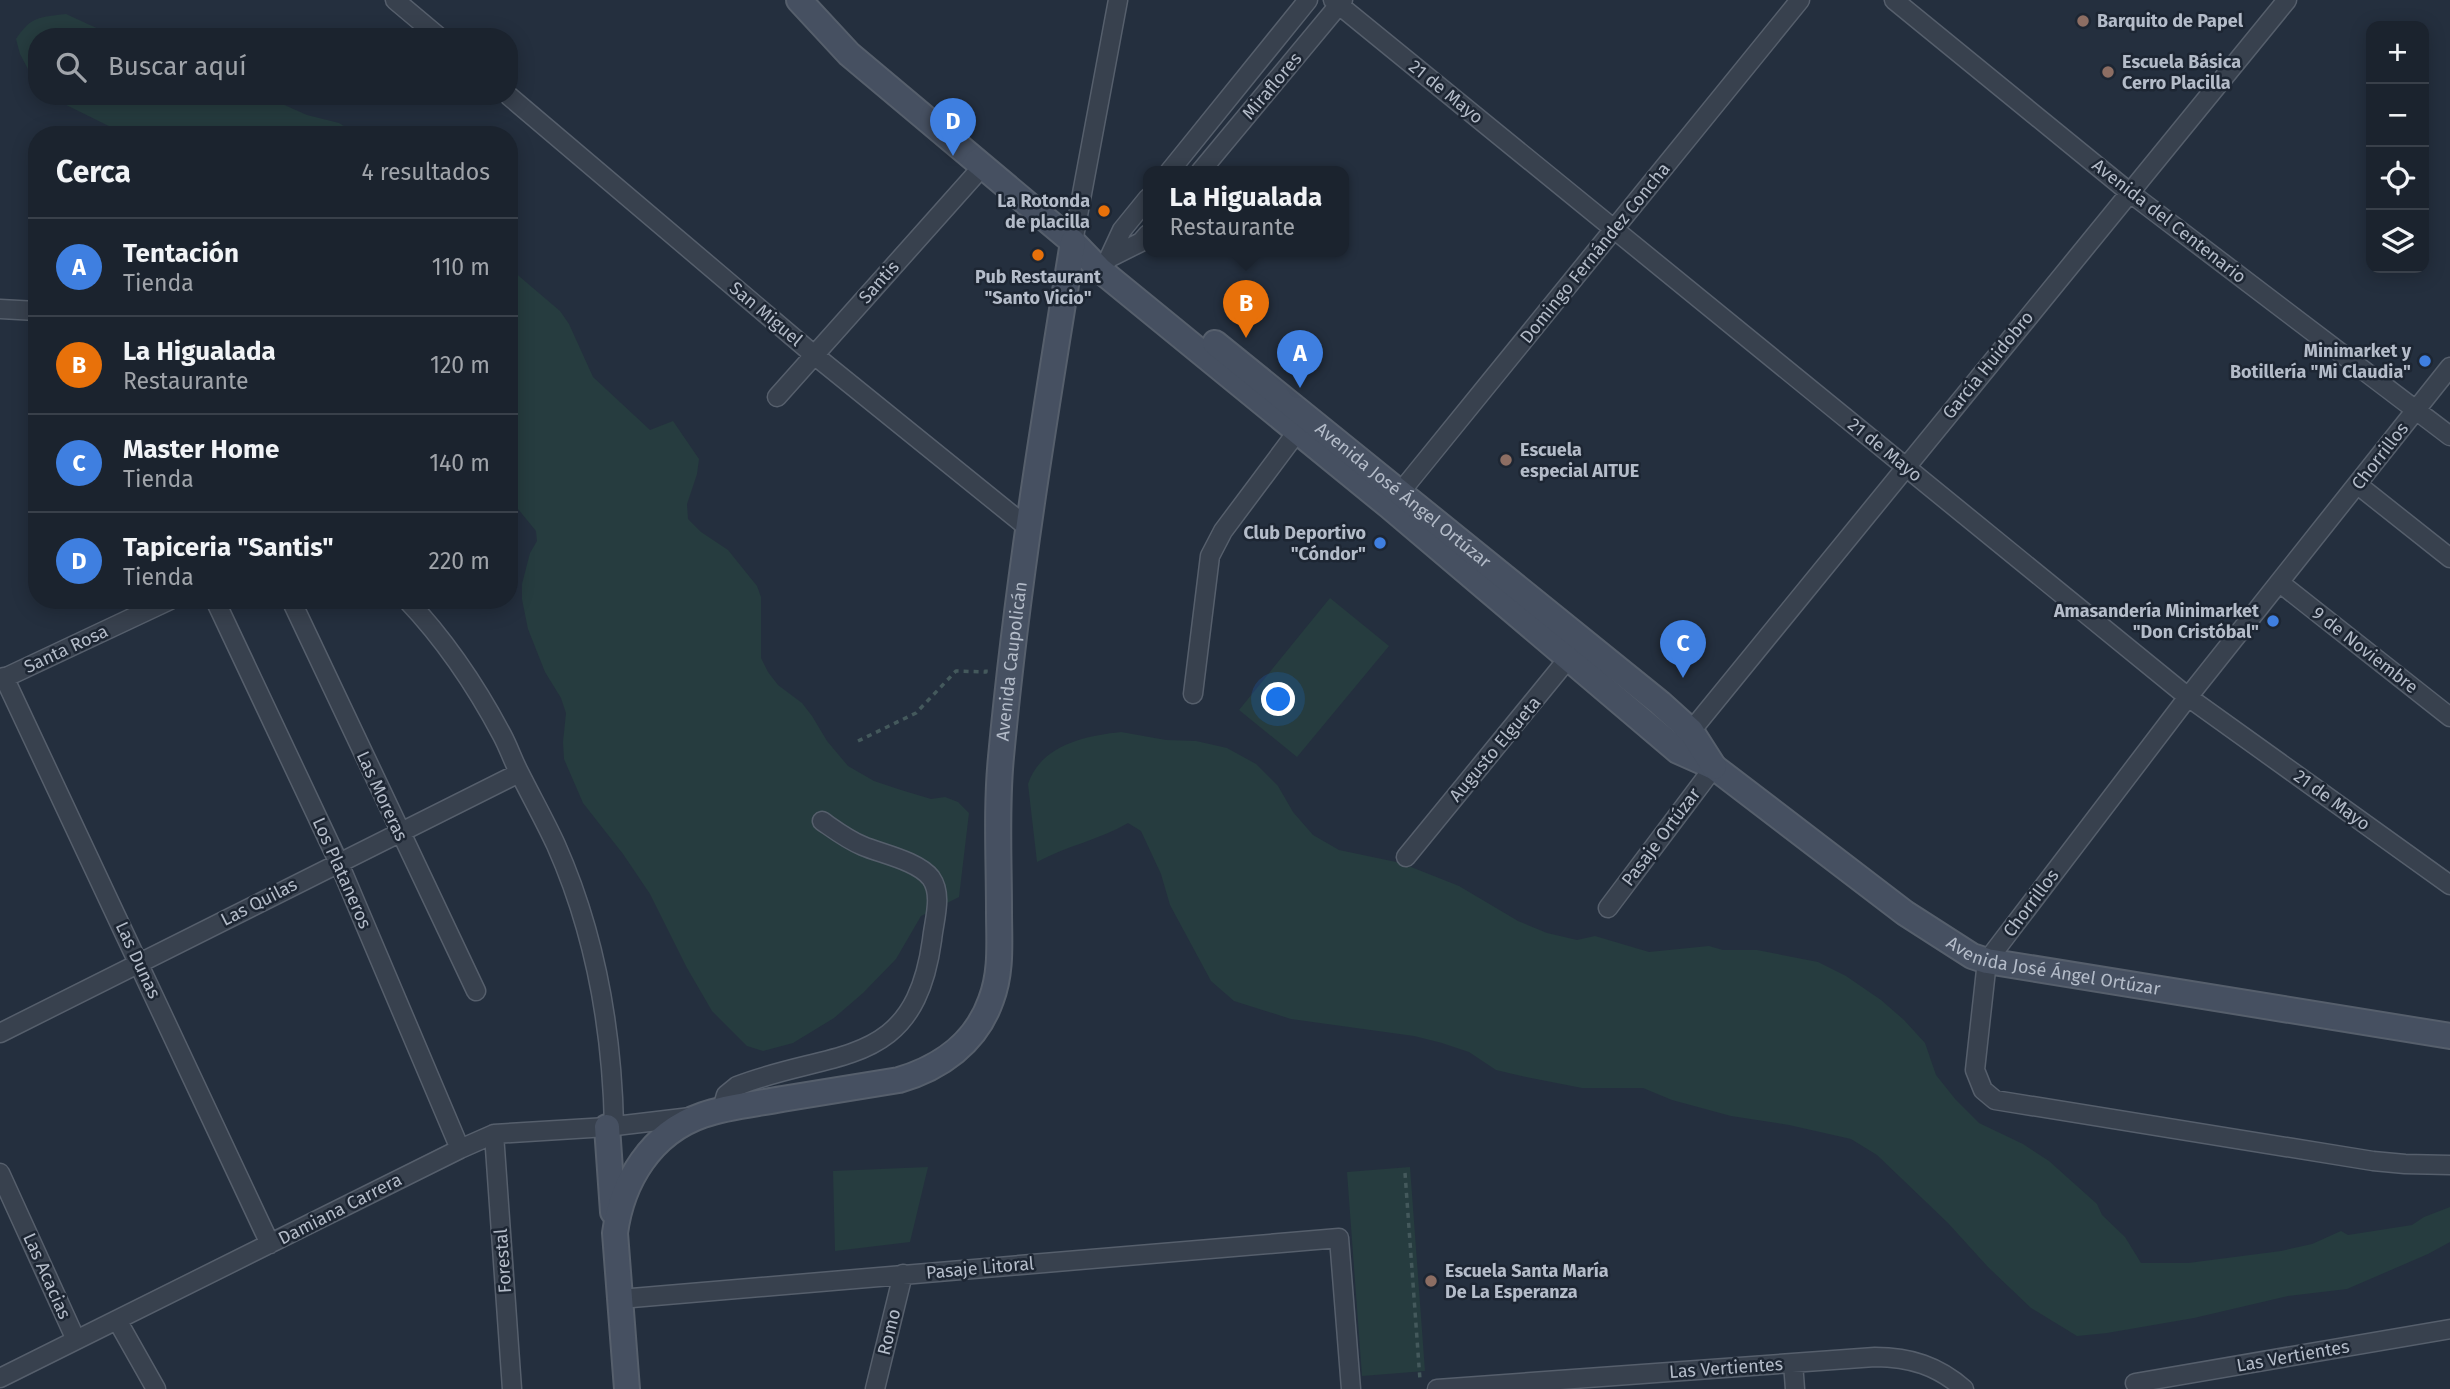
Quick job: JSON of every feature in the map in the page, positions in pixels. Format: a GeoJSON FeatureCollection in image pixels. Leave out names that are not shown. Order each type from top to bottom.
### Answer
{"type":"FeatureCollection","features":[{"type":"Feature","properties":{"kind":"main road","name":"Avenida José Ángel Ortúzar"},"geometry":{"type":"LineString","coordinates":[[799,0],[849,54],[1073,242],[1104,264],[1395,499],[1576,649],[1691,731],[1714,767]]}},
{"type":"Feature","properties":{"kind":"main road","name":"Avenida Caupolicán"},"geometry":{"type":"LineString","coordinates":[[711,1113],[899,1080],[931,1068],[946,1059],[971,1035],[990,1003],[999,968],[1000,760],[1027,527],[1073,242]]}},
{"type":"Feature","properties":{"kind":"main road","name":"Avenida José Ángel Ortúzar"},"geometry":{"type":"LineString","coordinates":[[1576,649],[1678,751],[1714,767],[1905,913],[1972,956],[1987,961],[2450,1036]]}},
{"type":"Feature","properties":{"kind":"main road"},"geometry":{"type":"LineString","coordinates":[[615,1233],[623,1195],[642,1161],[670,1133],[711,1113]]}},
{"type":"Feature","properties":{"kind":"main road"},"geometry":{"type":"LineString","coordinates":[[611,1126],[615,1233],[627,1389]]}},
{"type":"Feature","properties":{"kind":"street"},"geometry":{"type":"LineString","coordinates":[[396,0],[429,28]]}},
{"type":"Feature","properties":{"kind":"street","name":"Avenida Caupolicán"},"geometry":{"type":"LineString","coordinates":[[1073,242],[1118,0]]}},
{"type":"Feature","properties":{"kind":"street","name":"Miraflores"},"geometry":{"type":"LineString","coordinates":[[1174,166],[1308,0]]}},
{"type":"Feature","properties":{"kind":"street","name":"Domingo Fernández Concha"},"geometry":{"type":"LineString","coordinates":[[1395,499],[1800,0]]}},
{"type":"Feature","properties":{"kind":"street","name":"Avenida del Centenario"},"geometry":{"type":"LineString","coordinates":[[1894,0],[2129,192],[2450,436]]}},
{"type":"Feature","properties":{"kind":"street","name":"García Huidobro"},"geometry":{"type":"LineString","coordinates":[[1691,731],[2287,0]]}},
{"type":"Feature","properties":{"kind":"street","name":"Miraflores"},"geometry":{"type":"LineString","coordinates":[[1205,166],[1338,2]]}},
{"type":"Feature","properties":{"kind":"street","name":"21 de Mayo"},"geometry":{"type":"LineString","coordinates":[[1338,2],[2188,697],[2450,884]]}},
{"type":"Feature","properties":{"kind":"street","name":"San Miguel"},"geometry":{"type":"LineString","coordinates":[[518,104],[813,354],[1027,527]]}},
{"type":"Feature","properties":{"kind":"street","name":"Santis"},"geometry":{"type":"LineString","coordinates":[[776,397],[982,167]]}},
{"type":"Feature","properties":{"kind":"street"},"geometry":{"type":"LineString","coordinates":[[1104,264],[1122,230],[1143,204]]}},
{"type":"Feature","properties":{"kind":"street"},"geometry":{"type":"LineString","coordinates":[[1104,264],[1143,240]]}},
{"type":"Feature","properties":{"kind":"street"},"geometry":{"type":"LineString","coordinates":[[0,309],[28,311]]}},
{"type":"Feature","properties":{"kind":"street","name":"Chorrillos"},"geometry":{"type":"LineString","coordinates":[[1987,961],[2188,697],[2450,367]]}},
{"type":"Feature","properties":{"kind":"street"},"geometry":{"type":"LineString","coordinates":[[1193,694],[1210,556],[1223,531],[1302,425]]}},
{"type":"Feature","properties":{"kind":"street"},"geometry":{"type":"LineString","coordinates":[[2358,485],[2450,558]]}},
{"type":"Feature","properties":{"kind":"street","name":"9 de Noviembre"},"geometry":{"type":"LineString","coordinates":[[2280,583],[2450,717]]}},
{"type":"Feature","properties":{"kind":"street","name":"Santa Rosa"},"geometry":{"type":"LineString","coordinates":[[2,678],[151,609]]}},
{"type":"Feature","properties":{"kind":"street","name":"Los Plataneros"},"geometry":{"type":"LineString","coordinates":[[219,609],[338,862],[460,1149]]}},
{"type":"Feature","properties":{"kind":"street","name":"Las Moreras"},"geometry":{"type":"LineString","coordinates":[[295,609],[475,991]]}},
{"type":"Feature","properties":{"kind":"street"},"geometry":{"type":"LineString","coordinates":[[415,609],[444,642],[466,673],[504,738],[557,846],[589,937],[608,1030],[611,1126]]}},
{"type":"Feature","properties":{"kind":"street","name":"Augusto Elgueta"},"geometry":{"type":"LineString","coordinates":[[1406,857],[1576,649]]}},
{"type":"Feature","properties":{"kind":"street","name":"Las Dunas"},"geometry":{"type":"LineString","coordinates":[[2,678],[270,1244]]}},
{"type":"Feature","properties":{"kind":"street","name":"Pasaje Ortúzar"},"geometry":{"type":"LineString","coordinates":[[1608,908],[1714,767]]}},
{"type":"Feature","properties":{"kind":"street","name":"Las Quilas"},"geometry":{"type":"LineString","coordinates":[[0,1033],[519,773]]}},
{"type":"Feature","properties":{"kind":"street"},"geometry":{"type":"LineString","coordinates":[[711,1113],[737,1086],[866,1048],[890,1034],[907,1017],[922,986],[930,952],[938,891],[929,876],[894,856],[863,846],[822,821]]}},
{"type":"Feature","properties":{"kind":"street"},"geometry":{"type":"LineString","coordinates":[[1987,961],[1975,1070],[1983,1090],[1995,1100],[2373,1161],[2450,1165]]}},
{"type":"Feature","properties":{"kind":"street","name":"Damiana Carrera"},"geometry":{"type":"LineString","coordinates":[[0,1378],[494,1134],[611,1126],[711,1113]]}},
{"type":"Feature","properties":{"kind":"street","name":"Forestal"},"geometry":{"type":"LineString","coordinates":[[494,1134],[512,1389]]}},
{"type":"Feature","properties":{"kind":"street","name":"Las Acacias"},"geometry":{"type":"LineString","coordinates":[[0,1173],[76,1340]]}},
{"type":"Feature","properties":{"kind":"street","name":"Pasaje Litoral"},"geometry":{"type":"LineString","coordinates":[[620,1298],[1339,1238],[1351,1389]]}},
{"type":"Feature","properties":{"kind":"street","name":"Romo"},"geometry":{"type":"LineString","coordinates":[[874,1389],[903,1274]]}},
{"type":"Feature","properties":{"kind":"street"},"geometry":{"type":"LineString","coordinates":[[117,1320],[156,1389]]}},
{"type":"Feature","properties":{"kind":"street","name":"Las Vertientes"},"geometry":{"type":"LineString","coordinates":[[2135,1383],[2450,1329]]}},
{"type":"Feature","properties":{"kind":"street","name":"Las Vertientes"},"geometry":{"type":"LineString","coordinates":[[1437,1389],[1875,1357],[1907,1359],[1937,1369],[1964,1389]]}},
{"type":"Feature","properties":{"kind":"street"},"geometry":{"type":"LineString","coordinates":[[1793,1363],[1796,1389]]}},
{"type":"Feature","properties":{"kind":"path"},"geometry":{"type":"LineString","coordinates":[[858,741],[916,713],[956,671],[986,672],[988,659]]}},
{"type":"Feature","properties":{"kind":"path"},"geometry":{"type":"LineString","coordinates":[[1405,1173],[1421,1389]]}},
{"type":"Feature","properties":{"kind":"green space"},"geometry":{"type":"Polygon","coordinates":[[[66,14],[96,28],[28,28],[28,69],[16,39],[32,22],[66,14]]]}},
{"type":"Feature","properties":{"kind":"green space"},"geometry":{"type":"Polygon","coordinates":[[[66,105],[284,105],[344,126],[109,126],[66,105]]]}},
{"type":"Feature","properties":{"kind":"green space"},"geometry":{"type":"Polygon","coordinates":[[[518,275],[560,311],[569,324],[593,377],[650,430],[673,421],[699,459],[687,504],[688,519],[701,532],[728,550],[757,586],[761,597],[761,658],[778,685],[802,703],[827,741],[848,766],[874,781],[901,790],[931,799],[945,797],[958,802],[969,813],[959,897],[921,916],[896,959],[863,993],[834,1018],[793,1043],[763,1051],[747,1046],[712,1011],[650,894],[583,803],[564,759],[566,713],[561,698],[545,672],[528,629],[522,599],[522,584],[530,553],[537,541],[536,531],[518,509],[518,275]]]}},
{"type":"Feature","properties":{"kind":"green space"},"geometry":{"type":"Polygon","coordinates":[[[1330,598],[1389,646],[1297,757],[1239,710],[1330,598]]]}},
{"type":"Feature","properties":{"kind":"green space"},"geometry":{"type":"Polygon","coordinates":[[[1121,732],[1166,740],[1196,741],[1227,748],[1256,764],[1278,786],[1293,812],[1313,835],[1339,850],[1401,863],[1459,886],[1518,921],[1547,933],[1577,940],[1595,936],[1649,952],[1709,946],[1723,950],[1757,950],[1818,962],[1846,976],[1881,1000],[1925,1043],[1936,1075],[1979,1123],[2023,1144],[2049,1161],[2097,1204],[2102,1215],[2125,1237],[2141,1263],[2188,1263],[2281,1251],[2312,1244],[2341,1231],[2348,1235],[2412,1225],[2450,1207],[2450,1242],[2347,1289],[2288,1296],[2194,1318],[2077,1336],[2031,1308],[1877,1155],[1851,1139],[1731,1116],[1672,1100],[1643,1088],[1582,1088],[1526,1077],[1496,1070],[1469,1052],[1442,1043],[1414,1036],[1291,1019],[1234,1001],[1211,981],[1170,905],[1161,874],[1141,831],[1128,823],[1037,862],[1028,784],[1034,771],[1054,751],[1066,745],[1093,736],[1121,732]]]}},
{"type":"Feature","properties":{"kind":"green space"},"geometry":{"type":"Polygon","coordinates":[[[928,1167],[910,1242],[835,1251],[833,1171],[928,1167]]]}},
{"type":"Feature","properties":{"kind":"green space"},"geometry":{"type":"Polygon","coordinates":[[[1410,1167],[1425,1371],[1362,1376],[1347,1172],[1410,1167]]]}},
{"type":"Feature","properties":{"kind":"place","name":"Barquito de Papel"},"geometry":{"type":"Point","coordinates":[2083,21]}},
{"type":"Feature","properties":{"kind":"place","name":"Escuela Básica Cerro Placilla"},"geometry":{"type":"Point","coordinates":[2108,72]}},
{"type":"Feature","properties":{"kind":"place","name":"Tapiceria \"Santis\""},"geometry":{"type":"Point","coordinates":[953,156]}},
{"type":"Feature","properties":{"kind":"place","name":"La Rotonda de placilla"},"geometry":{"type":"Point","coordinates":[1104,211]}},
{"type":"Feature","properties":{"kind":"place","name":"Pub Restaurant \"Santo Vicio\""},"geometry":{"type":"Point","coordinates":[1038,255]}},
{"type":"Feature","properties":{"kind":"place","name":"La Higualada"},"geometry":{"type":"Point","coordinates":[1246,338]}},
{"type":"Feature","properties":{"kind":"place","name":"Minimarket y Botillería \"Mi Claudia\""},"geometry":{"type":"Point","coordinates":[2425,361]}},
{"type":"Feature","properties":{"kind":"place","name":"Tentación"},"geometry":{"type":"Point","coordinates":[1300,388]}},
{"type":"Feature","properties":{"kind":"place","name":"Escuela especial AITUE"},"geometry":{"type":"Point","coordinates":[1506,460]}},
{"type":"Feature","properties":{"kind":"place","name":"Club Deportivo \"Cóndor\""},"geometry":{"type":"Point","coordinates":[1380,543]}},
{"type":"Feature","properties":{"kind":"place","name":"Amasandería Minimarket \"Don Cristóbal\""},"geometry":{"type":"Point","coordinates":[2273,621]}},
{"type":"Feature","properties":{"kind":"place","name":"Master Home"},"geometry":{"type":"Point","coordinates":[1683,678]}},
{"type":"Feature","properties":{"kind":"place","name":"Escuela Santa María De La Esperanza"},"geometry":{"type":"Point","coordinates":[1431,1281]}}]}
